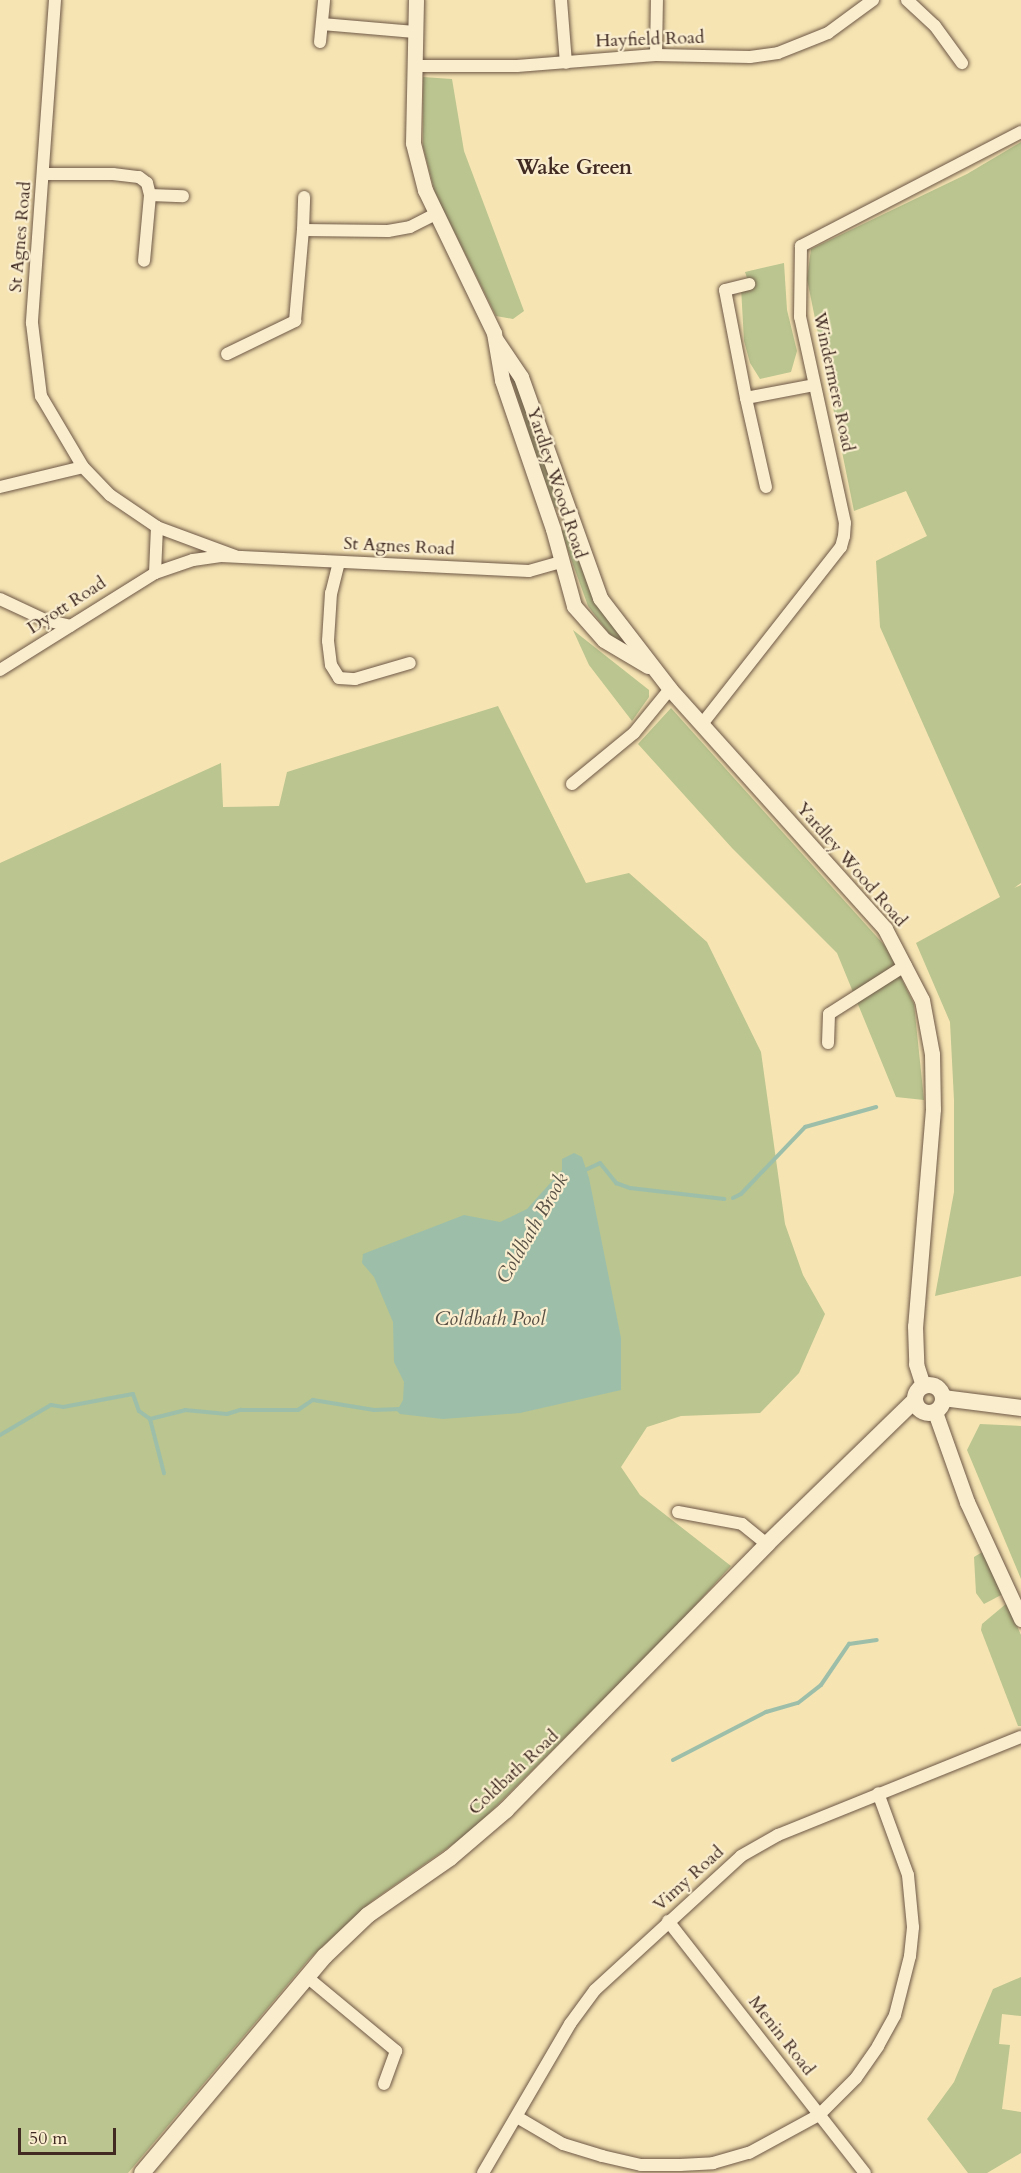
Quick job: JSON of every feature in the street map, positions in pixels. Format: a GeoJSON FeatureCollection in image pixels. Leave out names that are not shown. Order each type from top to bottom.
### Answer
{"type":"FeatureCollection","features":[{"type":"Feature","properties":{"kind":"main road"},"geometry":{"type":"LineString","coordinates":[[939,1405],[935,1387],[919,1393],[921,1411],[939,1405],[1021,1408]]}},
{"type":"Feature","properties":{"kind":"main road","name":"Coldbath Road"},"geometry":{"type":"LineString","coordinates":[[142,2173],[307,1977],[368,1915],[450,1858],[506,1810],[919,1393]]}},
{"type":"Feature","properties":{"kind":"street","name":"St Agnes Road"},"geometry":{"type":"LineString","coordinates":[[55,0],[45,174],[32,322],[35,368],[41,396],[83,467],[110,495],[157,527],[235,556]]}},
{"type":"Feature","properties":{"kind":"street","name":"Yardley Wood Road"},"geometry":{"type":"LineString","coordinates":[[416,0],[413,142],[425,190],[496,340],[521,377],[600,598],[670,689],[885,929],[906,964],[922,1000],[932,1054],[930,1161],[915,1326],[919,1393]]}},
{"type":"Feature","properties":{"kind":"street"},"geometry":{"type":"LineString","coordinates":[[561,0],[566,63]]}},
{"type":"Feature","properties":{"kind":"street"},"geometry":{"type":"LineString","coordinates":[[656,55],[657,0]]}},
{"type":"Feature","properties":{"kind":"street","name":"Hayfield Road"},"geometry":{"type":"LineString","coordinates":[[414,66],[566,63],[656,55],[750,57],[778,53],[828,33],[873,0]]}},
{"type":"Feature","properties":{"kind":"street"},"geometry":{"type":"LineString","coordinates":[[907,0],[934,26],[962,63]]}},
{"type":"Feature","properties":{"kind":"street"},"geometry":{"type":"LineString","coordinates":[[320,42],[324,1]]}},
{"type":"Feature","properties":{"kind":"street"},"geometry":{"type":"LineString","coordinates":[[322,24],[415,32]]}},
{"type":"Feature","properties":{"kind":"street","name":"Windermere Road"},"geometry":{"type":"LineString","coordinates":[[702,724],[840,547],[845,523],[799,309],[801,246],[1021,132]]}},
{"type":"Feature","properties":{"kind":"street"},"geometry":{"type":"LineString","coordinates":[[45,174],[139,177],[147,183],[150,195],[144,261]]}},
{"type":"Feature","properties":{"kind":"street"},"geometry":{"type":"LineString","coordinates":[[150,195],[183,196]]}},
{"type":"Feature","properties":{"kind":"street"},"geometry":{"type":"LineString","coordinates":[[227,354],[295,321],[304,197]]}},
{"type":"Feature","properties":{"kind":"street"},"geometry":{"type":"LineString","coordinates":[[303,230],[388,231],[410,227],[436,214]]}},
{"type":"Feature","properties":{"kind":"street"},"geometry":{"type":"LineString","coordinates":[[749,284],[724,290],[766,487]]}},
{"type":"Feature","properties":{"kind":"street","name":"Yardley Wood Road"},"geometry":{"type":"LineString","coordinates":[[496,340],[502,380],[553,529],[574,606],[588,625],[604,640],[653,669]]}},
{"type":"Feature","properties":{"kind":"street"},"geometry":{"type":"LineString","coordinates":[[746,398],[814,386]]}},
{"type":"Feature","properties":{"kind":"street"},"geometry":{"type":"LineString","coordinates":[[0,487],[83,467]]}},
{"type":"Feature","properties":{"kind":"street"},"geometry":{"type":"LineString","coordinates":[[553,529],[574,521]]}},
{"type":"Feature","properties":{"kind":"street"},"geometry":{"type":"LineString","coordinates":[[155,573],[157,527]]}},
{"type":"Feature","properties":{"kind":"street","name":"St Agnes Road"},"geometry":{"type":"LineString","coordinates":[[155,573],[193,560],[235,556],[529,571],[561,562]]}},
{"type":"Feature","properties":{"kind":"street"},"geometry":{"type":"LineString","coordinates":[[339,562],[331,593],[328,641],[331,665],[339,678],[354,679],[410,663]]}},
{"type":"Feature","properties":{"kind":"street","name":"Dyott Road"},"geometry":{"type":"LineString","coordinates":[[0,670],[155,573]]}},
{"type":"Feature","properties":{"kind":"street"},"geometry":{"type":"LineString","coordinates":[[0,599],[45,620],[70,626]]}},
{"type":"Feature","properties":{"kind":"street"},"geometry":{"type":"LineString","coordinates":[[572,784],[634,734],[670,689]]}},
{"type":"Feature","properties":{"kind":"street"},"geometry":{"type":"LineString","coordinates":[[828,1043],[828,1014],[906,964]]}},
{"type":"Feature","properties":{"kind":"street"},"geometry":{"type":"LineString","coordinates":[[939,1405],[967,1502],[1021,1619]]}},
{"type":"Feature","properties":{"kind":"street"},"geometry":{"type":"LineString","coordinates":[[678,1512],[742,1524],[767,1544]]}},
{"type":"Feature","properties":{"kind":"street","name":"Vimy Road"},"geometry":{"type":"LineString","coordinates":[[483,2173],[570,2024],[595,1990],[741,1856],[778,1835],[1021,1737]]}},
{"type":"Feature","properties":{"kind":"street"},"geometry":{"type":"LineString","coordinates":[[517,2117],[563,2144],[602,2157],[641,2165],[680,2165],[713,2163],[749,2153],[819,2115],[856,2078],[878,2046],[895,2015],[910,1956],[913,1927],[908,1875],[878,1793]]}},
{"type":"Feature","properties":{"kind":"street","name":"Menin Road"},"geometry":{"type":"LineString","coordinates":[[668,1921],[864,2173]]}},
{"type":"Feature","properties":{"kind":"street"},"geometry":{"type":"LineString","coordinates":[[307,1977],[396,2051],[384,2084]]}},
{"type":"Feature","properties":{"kind":"green space"},"geometry":{"type":"Polygon","coordinates":[[[423,77],[452,79],[464,151],[524,311],[513,319],[496,316],[435,193],[423,147],[423,77]]]}},
{"type":"Feature","properties":{"kind":"green space"},"geometry":{"type":"Polygon","coordinates":[[[1021,142],[1021,883],[1014,888],[1021,885],[1021,1276],[935,1296],[954,1192],[954,1100],[950,1022],[916,943],[1000,897],[880,627],[876,561],[927,536],[906,491],[854,511],[807,279],[811,249],[967,174],[1021,142]]]}},
{"type":"Feature","properties":{"kind":"green space"},"geometry":{"type":"Polygon","coordinates":[[[784,263],[787,310],[797,351],[791,372],[760,379],[750,363],[744,341],[741,287],[749,284],[745,272],[784,263]]]}},
{"type":"Feature","properties":{"kind":"green space"},"geometry":{"type":"Polygon","coordinates":[[[515,375],[562,506],[555,508],[539,466],[511,376],[515,375]]]}},
{"type":"Feature","properties":{"kind":"green space"},"geometry":{"type":"Polygon","coordinates":[[[567,528],[589,589],[627,642],[617,641],[610,635],[588,606],[561,531],[567,528]]]}},
{"type":"Feature","properties":{"kind":"green space"},"geometry":{"type":"Polygon","coordinates":[[[573,630],[649,690],[649,697],[632,721],[589,665],[573,630]]]}},
{"type":"Feature","properties":{"kind":"green space"},"geometry":{"type":"Polygon","coordinates":[[[498,706],[586,883],[629,873],[707,942],[761,1052],[785,1224],[803,1275],[825,1314],[799,1373],[760,1413],[681,1416],[647,1427],[621,1467],[640,1495],[731,1566],[674,1629],[469,1833],[372,1901],[310,1958],[128,2173],[0,2173],[0,863],[221,763],[223,807],[279,806],[287,772],[498,706]]]}},
{"type":"Feature","properties":{"kind":"green space"},"geometry":{"type":"Polygon","coordinates":[[[671,708],[886,947],[914,1004],[924,1100],[896,1097],[837,953],[732,848],[638,744],[671,708]]]}},
{"type":"Feature","properties":{"kind":"green space"},"geometry":{"type":"Polygon","coordinates":[[[980,1424],[1021,1426],[1021,1579],[967,1450],[980,1424]]]}},
{"type":"Feature","properties":{"kind":"green space"},"geometry":{"type":"Polygon","coordinates":[[[984,1551],[1003,1594],[984,1604],[976,1593],[974,1557],[984,1551]]]}},
{"type":"Feature","properties":{"kind":"green space"},"geometry":{"type":"Polygon","coordinates":[[[1007,1603],[1021,1635],[1021,1726],[1018,1726],[981,1630],[982,1624],[1007,1603]]]}},
{"type":"Feature","properties":{"kind":"green space"},"geometry":{"type":"Polygon","coordinates":[[[1021,1977],[1021,2016],[1002,2014],[999,2044],[1010,2045],[1002,2109],[1021,2112],[1021,2153],[987,2173],[968,2173],[927,2119],[954,2082],[993,1989],[1021,1977]]]}},
{"type":"Feature","properties":{"kind":"water","name":"Coldbath Pool"},"geometry":{"type":"Polygon","coordinates":[[[574,1153],[582,1157],[589,1178],[621,1338],[621,1390],[520,1413],[443,1419],[400,1414],[397,1411],[403,1400],[404,1382],[394,1362],[393,1322],[374,1277],[362,1263],[363,1254],[464,1215],[500,1222],[527,1209],[562,1170],[562,1159],[574,1153]]]}},
{"type":"Feature","properties":{"kind":"waterway","name":"Coldbath Brook"},"geometry":{"type":"LineString","coordinates":[[733,1198],[741,1194],[805,1127],[876,1107]]}},
{"type":"Feature","properties":{"kind":"waterway","name":"Coldbath Brook"},"geometry":{"type":"LineString","coordinates":[[581,1172],[600,1163],[616,1183],[630,1188],[724,1199]]}},
{"type":"Feature","properties":{"kind":"waterway","name":"Coldbath Brook"},"geometry":{"type":"LineString","coordinates":[[0,1435],[51,1405],[63,1407],[133,1394],[139,1411],[150,1419],[185,1410],[227,1414],[240,1410],[298,1410],[313,1400],[374,1410],[400,1409]]}},
{"type":"Feature","properties":{"kind":"waterway"},"geometry":{"type":"LineString","coordinates":[[150,1419],[164,1473]]}},
{"type":"Feature","properties":{"kind":"waterway"},"geometry":{"type":"LineString","coordinates":[[673,1760],[766,1712],[798,1703],[821,1685],[849,1644],[877,1640]]}},
{"type":"Feature","properties":{"kind":"district","name":"Wake Green"},"geometry":{"type":"Point","coordinates":[574,168]}}]}
